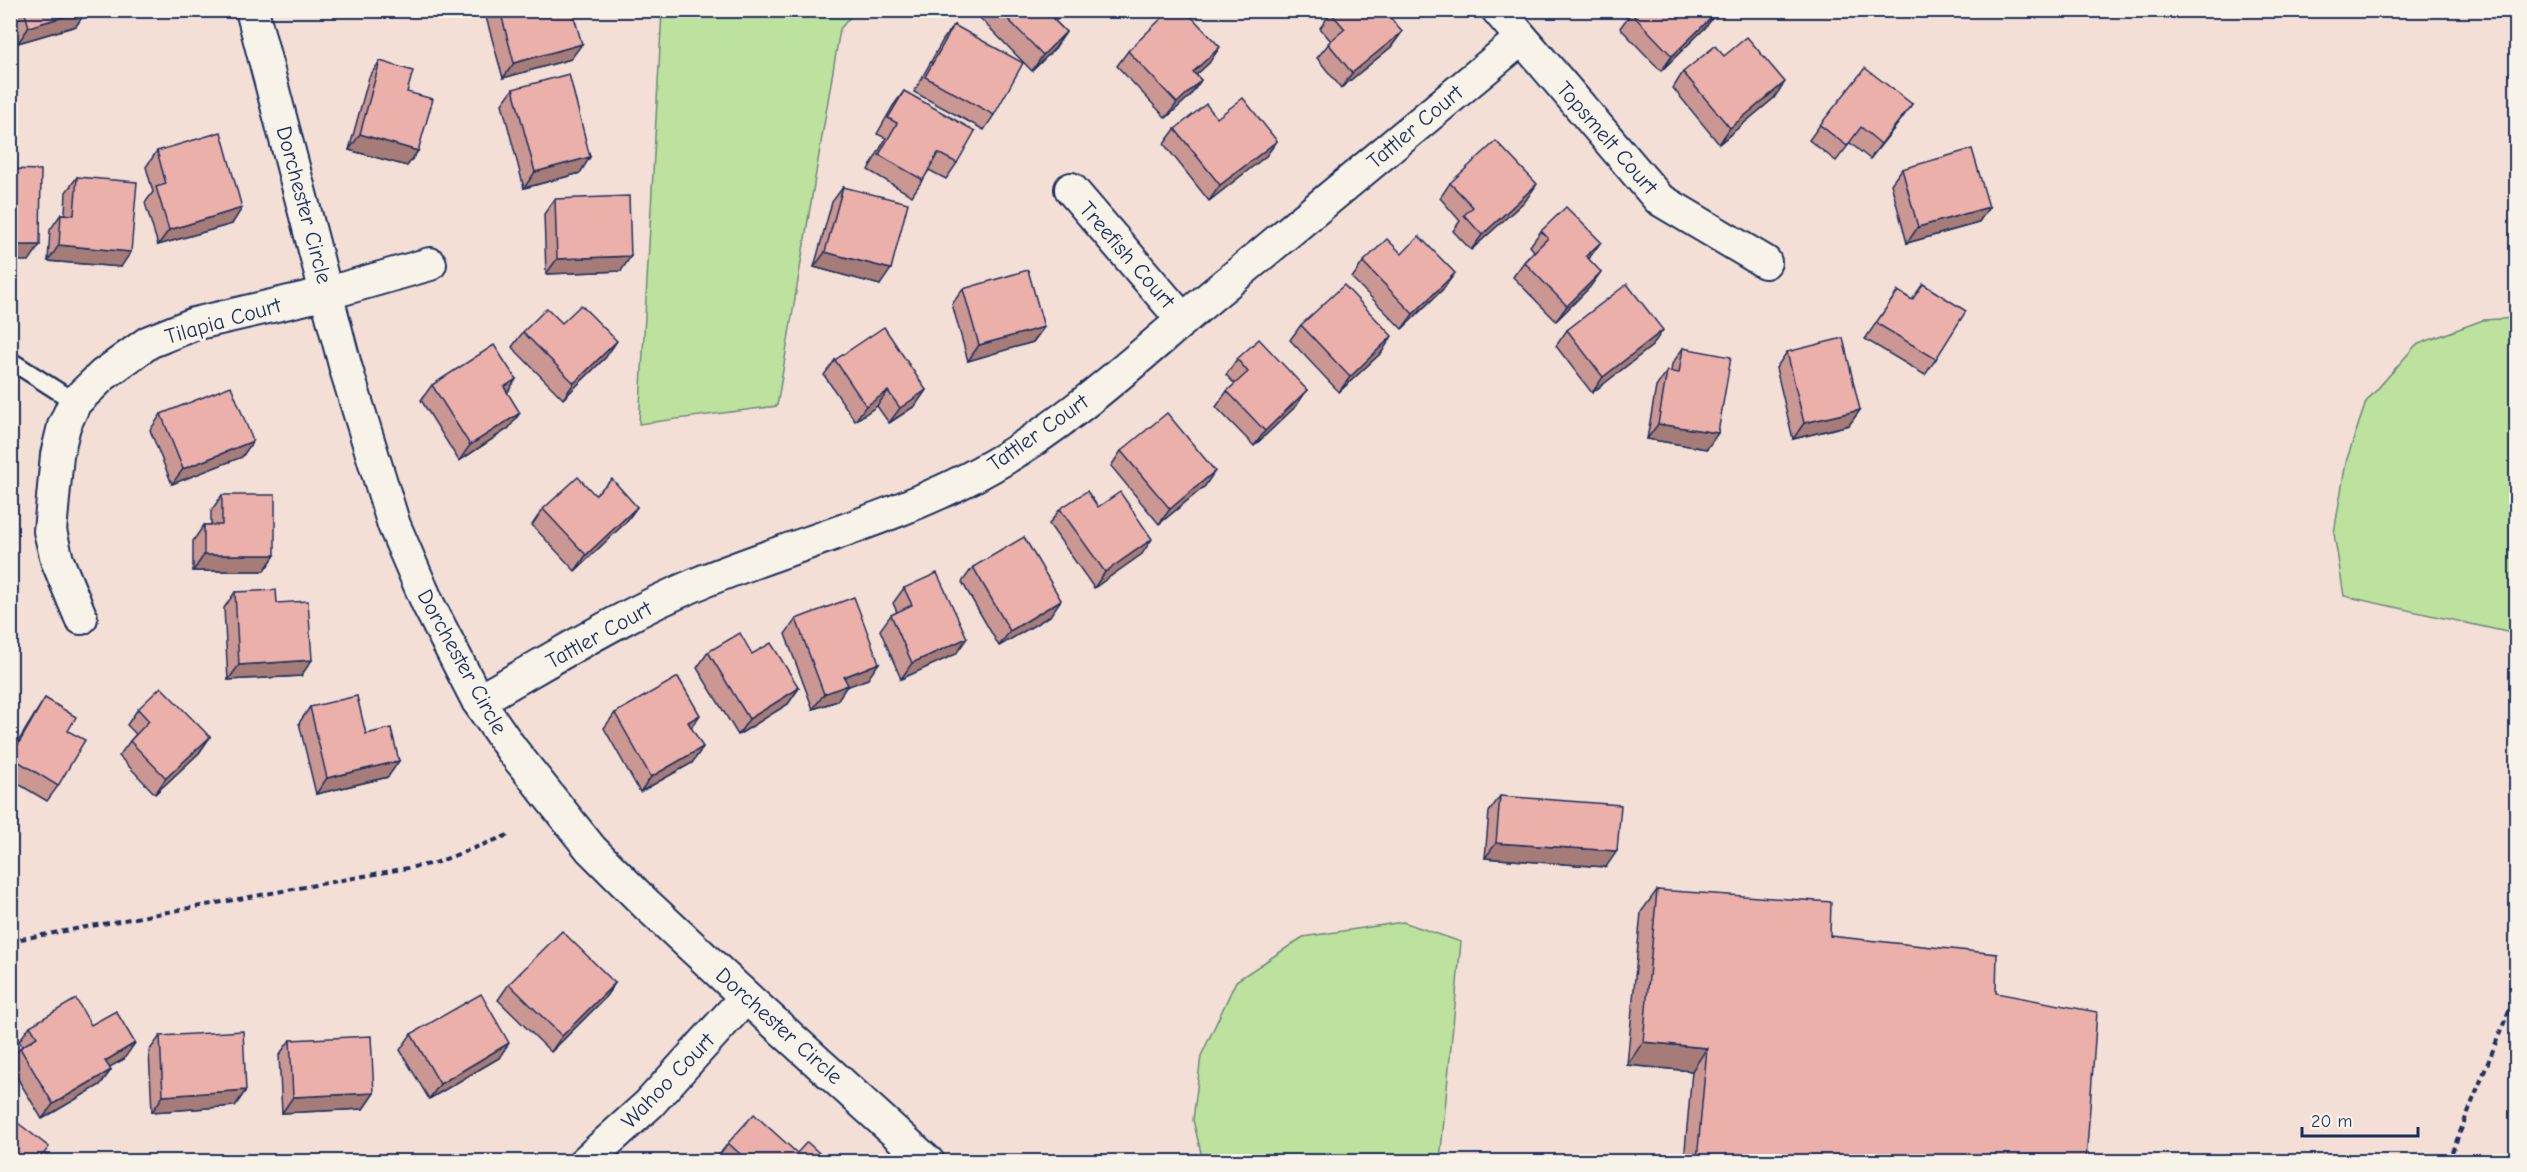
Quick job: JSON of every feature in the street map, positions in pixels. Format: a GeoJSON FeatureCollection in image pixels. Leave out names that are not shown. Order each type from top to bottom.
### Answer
{"type":"FeatureCollection","features":[{"type":"Feature","properties":{"kind":"street","name":"Dorchester Circle"},"geometry":{"type":"LineString","coordinates":[[252,10],[328,293],[346,369],[394,525],[424,596],[478,701],[512,750],[591,849],[746,997],[928,1161]]}},
{"type":"Feature","properties":{"kind":"street","name":"Topsmelt Court"},"geometry":{"type":"LineString","coordinates":[[1498,10],[1659,199],[1765,262]]}},
{"type":"Feature","properties":{"kind":"street","name":"Tattler Court"},"geometry":{"type":"LineString","coordinates":[[478,701],[609,627],[695,585],[793,547],[903,510],[991,467],[1064,418],[1521,39]]}},
{"type":"Feature","properties":{"kind":"street","name":"Treefish Court"},"geometry":{"type":"LineString","coordinates":[[1071,189],[1183,320]]}},
{"type":"Feature","properties":{"kind":"street","name":"Tilapia Court"},"geometry":{"type":"LineString","coordinates":[[81,618],[57,560],[50,531],[57,455],[64,426],[75,402],[103,375],[149,342],[194,324],[328,293],[430,264]]}},
{"type":"Feature","properties":{"kind":"street","name":"Wahoo Court"},"geometry":{"type":"LineString","coordinates":[[585,1161],[649,1104],[746,997]]}},
{"type":"Feature","properties":{"kind":"lane"},"geometry":{"type":"LineString","coordinates":[[10,361],[75,402]]}},
{"type":"Feature","properties":{"kind":"path"},"geometry":{"type":"LineString","coordinates":[[10,940],[435,863],[511,834]]}},
{"type":"Feature","properties":{"kind":"path"},"geometry":{"type":"LineString","coordinates":[[2448,1161],[2517,993]]}},
{"type":"Feature","properties":{"kind":"green space"},"geometry":{"type":"Polygon","coordinates":[[[662,11],[855,11],[840,29],[777,406],[639,424],[662,11]]]}},
{"type":"Feature","properties":{"kind":"green space"},"geometry":{"type":"Polygon","coordinates":[[[2516,318],[2516,634],[2344,596],[2334,533],[2346,462],[2366,402],[2416,345],[2483,320],[2516,318]]]}},
{"type":"Feature","properties":{"kind":"green space"},"geometry":{"type":"Polygon","coordinates":[[[1403,922],[1461,942],[1440,1161],[1203,1161],[1193,1120],[1201,1056],[1236,981],[1303,937],[1403,922]]]}},
{"type":"Feature","properties":{"kind":"building"},"geometry":{"type":"Polygon","coordinates":[[[24,10],[86,10],[29,27],[24,10]]]}},
{"type":"Feature","properties":{"kind":"building"},"geometry":{"type":"Polygon","coordinates":[[[500,10],[572,10],[582,44],[514,63],[500,10]]]}},
{"type":"Feature","properties":{"kind":"building"},"geometry":{"type":"Polygon","coordinates":[[[999,10],[1061,10],[1053,19],[1066,32],[1043,55],[999,10]]]}},
{"type":"Feature","properties":{"kind":"building"},"geometry":{"type":"Polygon","coordinates":[[[1170,10],[1185,10],[1220,47],[1193,72],[1201,80],[1177,103],[1128,51],[1170,10]]]}},
{"type":"Feature","properties":{"kind":"building"},"geometry":{"type":"Polygon","coordinates":[[[1334,10],[1384,10],[1402,32],[1352,73],[1328,43],[1345,29],[1331,13],[1334,10]]]}},
{"type":"Feature","properties":{"kind":"building"},"geometry":{"type":"Polygon","coordinates":[[[1633,10],[1716,10],[1717,12],[1672,56],[1631,13],[1633,10]]]}},
{"type":"Feature","properties":{"kind":"building"},"geometry":{"type":"Polygon","coordinates":[[[954,25],[1023,63],[994,115],[925,77],[954,25]]]}},
{"type":"Feature","properties":{"kind":"building"},"geometry":{"type":"Polygon","coordinates":[[[1747,37],[1785,82],[1730,128],[1683,72],[1715,46],[1724,56],[1747,37]]]}},
{"type":"Feature","properties":{"kind":"building"},"geometry":{"type":"Polygon","coordinates":[[[380,61],[413,71],[407,92],[433,99],[418,151],[360,134],[380,61]]]}},
{"type":"Feature","properties":{"kind":"building"},"geometry":{"type":"Polygon","coordinates":[[[1865,68],[1912,104],[1881,144],[1861,127],[1847,146],[1820,125],[1865,68]]]}},
{"type":"Feature","properties":{"kind":"building"},"geometry":{"type":"Polygon","coordinates":[[[569,74],[590,157],[535,172],[513,89],[569,74]]]}},
{"type":"Feature","properties":{"kind":"building"},"geometry":{"type":"Polygon","coordinates":[[[904,91],[975,131],[957,163],[938,153],[923,180],[879,155],[897,123],[888,118],[904,91]]]}},
{"type":"Feature","properties":{"kind":"building"},"geometry":{"type":"Polygon","coordinates":[[[1243,98],[1277,141],[1220,185],[1175,129],[1206,104],[1217,118],[1243,98]]]}},
{"type":"Feature","properties":{"kind":"building"},"geometry":{"type":"Polygon","coordinates":[[[221,132],[242,208],[169,230],[156,187],[166,184],[157,151],[221,132]]]}},
{"type":"Feature","properties":{"kind":"building"},"geometry":{"type":"Polygon","coordinates":[[[1496,141],[1537,184],[1482,235],[1464,215],[1473,207],[1450,183],[1496,141]]]}},
{"type":"Feature","properties":{"kind":"building"},"geometry":{"type":"Polygon","coordinates":[[[1972,149],[1989,207],[1918,227],[1902,169],[1972,149]]]}},
{"type":"Feature","properties":{"kind":"building"},"geometry":{"type":"Polygon","coordinates":[[[10,169],[41,170],[40,245],[10,245],[10,169]]]}},
{"type":"Feature","properties":{"kind":"building"},"geometry":{"type":"Polygon","coordinates":[[[77,177],[137,182],[131,252],[59,245],[61,214],[74,215],[77,177]]]}},
{"type":"Feature","properties":{"kind":"building"},"geometry":{"type":"Polygon","coordinates":[[[843,187],[908,203],[891,269],[825,252],[843,187]]]}},
{"type":"Feature","properties":{"kind":"building"},"geometry":{"type":"Polygon","coordinates":[[[629,196],[631,256],[557,259],[555,199],[629,196]]]}},
{"type":"Feature","properties":{"kind":"building"},"geometry":{"type":"Polygon","coordinates":[[[1566,207],[1601,242],[1586,256],[1601,272],[1567,306],[1524,262],[1548,238],[1541,231],[1566,207]]]}},
{"type":"Feature","properties":{"kind":"building"},"geometry":{"type":"Polygon","coordinates":[[[1419,236],[1455,273],[1413,314],[1363,262],[1387,239],[1402,254],[1419,236]]]}},
{"type":"Feature","properties":{"kind":"building"},"geometry":{"type":"Polygon","coordinates":[[[1028,270],[1044,327],[979,345],[963,289],[1028,270]]]}},
{"type":"Feature","properties":{"kind":"building"},"geometry":{"type":"Polygon","coordinates":[[[1627,284],[1663,330],[1603,377],[1567,330],[1627,284]]]}},
{"type":"Feature","properties":{"kind":"building"},"geometry":{"type":"Polygon","coordinates":[[[1923,284],[1966,311],[1936,359],[1876,323],[1898,291],[1912,300],[1923,284]]]}},
{"type":"Feature","properties":{"kind":"building"},"geometry":{"type":"Polygon","coordinates":[[[1344,285],[1392,336],[1350,377],[1301,325],[1344,285]]]}},
{"type":"Feature","properties":{"kind":"building"},"geometry":{"type":"Polygon","coordinates":[[[581,305],[617,341],[574,383],[523,332],[547,308],[562,323],[581,305]]]}},
{"type":"Feature","properties":{"kind":"building"},"geometry":{"type":"Polygon","coordinates":[[[884,327],[926,390],[900,408],[888,391],[866,406],[835,360],[884,327]]]}},
{"type":"Feature","properties":{"kind":"building"},"geometry":{"type":"Polygon","coordinates":[[[1843,338],[1860,410],[1804,423],[1787,352],[1843,338]]]}},
{"type":"Feature","properties":{"kind":"building"},"geometry":{"type":"Polygon","coordinates":[[[1259,339],[1307,390],[1265,431],[1227,391],[1248,372],[1237,359],[1259,339]]]}},
{"type":"Feature","properties":{"kind":"building"},"geometry":{"type":"Polygon","coordinates":[[[494,345],[516,379],[504,387],[520,413],[470,445],[432,385],[494,345]]]}},
{"type":"Feature","properties":{"kind":"building"},"geometry":{"type":"Polygon","coordinates":[[[1683,348],[1731,357],[1718,433],[1658,424],[1667,371],[1679,373],[1683,348]]]}},
{"type":"Feature","properties":{"kind":"building"},"geometry":{"type":"Polygon","coordinates":[[[231,386],[253,441],[183,469],[161,414],[231,386]]]}},
{"type":"Feature","properties":{"kind":"building"},"geometry":{"type":"Polygon","coordinates":[[[1167,413],[1215,471],[1170,509],[1121,451],[1167,413]]]}},
{"type":"Feature","properties":{"kind":"building"},"geometry":{"type":"Polygon","coordinates":[[[578,477],[595,495],[612,479],[637,507],[586,555],[543,509],[578,477]]]}},
{"type":"Feature","properties":{"kind":"building"},"geometry":{"type":"Polygon","coordinates":[[[1087,491],[1098,507],[1120,492],[1152,539],[1105,572],[1060,509],[1087,491]]]}},
{"type":"Feature","properties":{"kind":"building"},"geometry":{"type":"Polygon","coordinates":[[[222,495],[275,495],[275,555],[204,555],[204,525],[222,525],[222,495]]]}},
{"type":"Feature","properties":{"kind":"building"},"geometry":{"type":"Polygon","coordinates":[[[1024,537],[1061,600],[1010,631],[973,567],[1024,537]]]}},
{"type":"Feature","properties":{"kind":"building"},"geometry":{"type":"Polygon","coordinates":[[[937,573],[967,638],[912,663],[891,615],[912,605],[904,588],[937,573]]]}},
{"type":"Feature","properties":{"kind":"building"},"geometry":{"type":"Polygon","coordinates":[[[276,590],[277,603],[308,601],[312,660],[239,665],[235,592],[276,590]]]}},
{"type":"Feature","properties":{"kind":"building"},"geometry":{"type":"Polygon","coordinates":[[[854,597],[879,663],[844,677],[848,685],[824,694],[796,619],[854,597]]]}},
{"type":"Feature","properties":{"kind":"building"},"geometry":{"type":"Polygon","coordinates":[[[740,633],[752,654],[771,643],[799,688],[749,719],[708,652],[740,633]]]}},
{"type":"Feature","properties":{"kind":"building"},"geometry":{"type":"Polygon","coordinates":[[[678,677],[700,715],[688,722],[703,747],[651,777],[615,713],[678,677]]]}},
{"type":"Feature","properties":{"kind":"building"},"geometry":{"type":"Polygon","coordinates":[[[161,687],[210,737],[166,778],[130,741],[149,721],[138,709],[161,687]]]}},
{"type":"Feature","properties":{"kind":"building"},"geometry":{"type":"Polygon","coordinates":[[[357,696],[366,734],[391,728],[399,761],[327,778],[310,707],[357,696]]]}},
{"type":"Feature","properties":{"kind":"building"},"geometry":{"type":"Polygon","coordinates":[[[45,698],[76,717],[68,731],[85,740],[58,786],[11,757],[45,698]]]}},
{"type":"Feature","properties":{"kind":"building"},"geometry":{"type":"Polygon","coordinates":[[[1500,796],[1621,805],[1617,851],[1496,843],[1500,796]]]}},
{"type":"Feature","properties":{"kind":"building"},"geometry":{"type":"Polygon","coordinates":[[[1657,890],[1831,902],[1830,936],[1997,954],[1996,993],[2097,1012],[2086,1161],[1697,1161],[1707,1048],[1643,1042],[1657,890]]]}},
{"type":"Feature","properties":{"kind":"building"},"geometry":{"type":"Polygon","coordinates":[[[562,931],[615,983],[562,1036],[509,984],[562,931]]]}},
{"type":"Feature","properties":{"kind":"building"},"geometry":{"type":"Polygon","coordinates":[[[481,994],[509,1043],[440,1084],[411,1034],[481,994]]]}},
{"type":"Feature","properties":{"kind":"building"},"geometry":{"type":"Polygon","coordinates":[[[76,999],[91,1025],[116,1011],[135,1043],[105,1061],[111,1070],[53,1104],[20,1048],[37,1037],[30,1026],[76,999]]]}},
{"type":"Feature","properties":{"kind":"building"},"geometry":{"type":"Polygon","coordinates":[[[243,1031],[246,1090],[163,1096],[160,1036],[243,1031]]]}},
{"type":"Feature","properties":{"kind":"building"},"geometry":{"type":"Polygon","coordinates":[[[371,1036],[374,1093],[293,1097],[290,1040],[371,1036]]]}},
{"type":"Feature","properties":{"kind":"building"},"geometry":{"type":"Polygon","coordinates":[[[754,1114],[797,1153],[807,1142],[828,1161],[748,1161],[728,1143],[754,1114]]]}},
{"type":"Feature","properties":{"kind":"building"},"geometry":{"type":"Polygon","coordinates":[[[10,1117],[49,1147],[38,1161],[10,1161],[10,1117]]]}}]}
